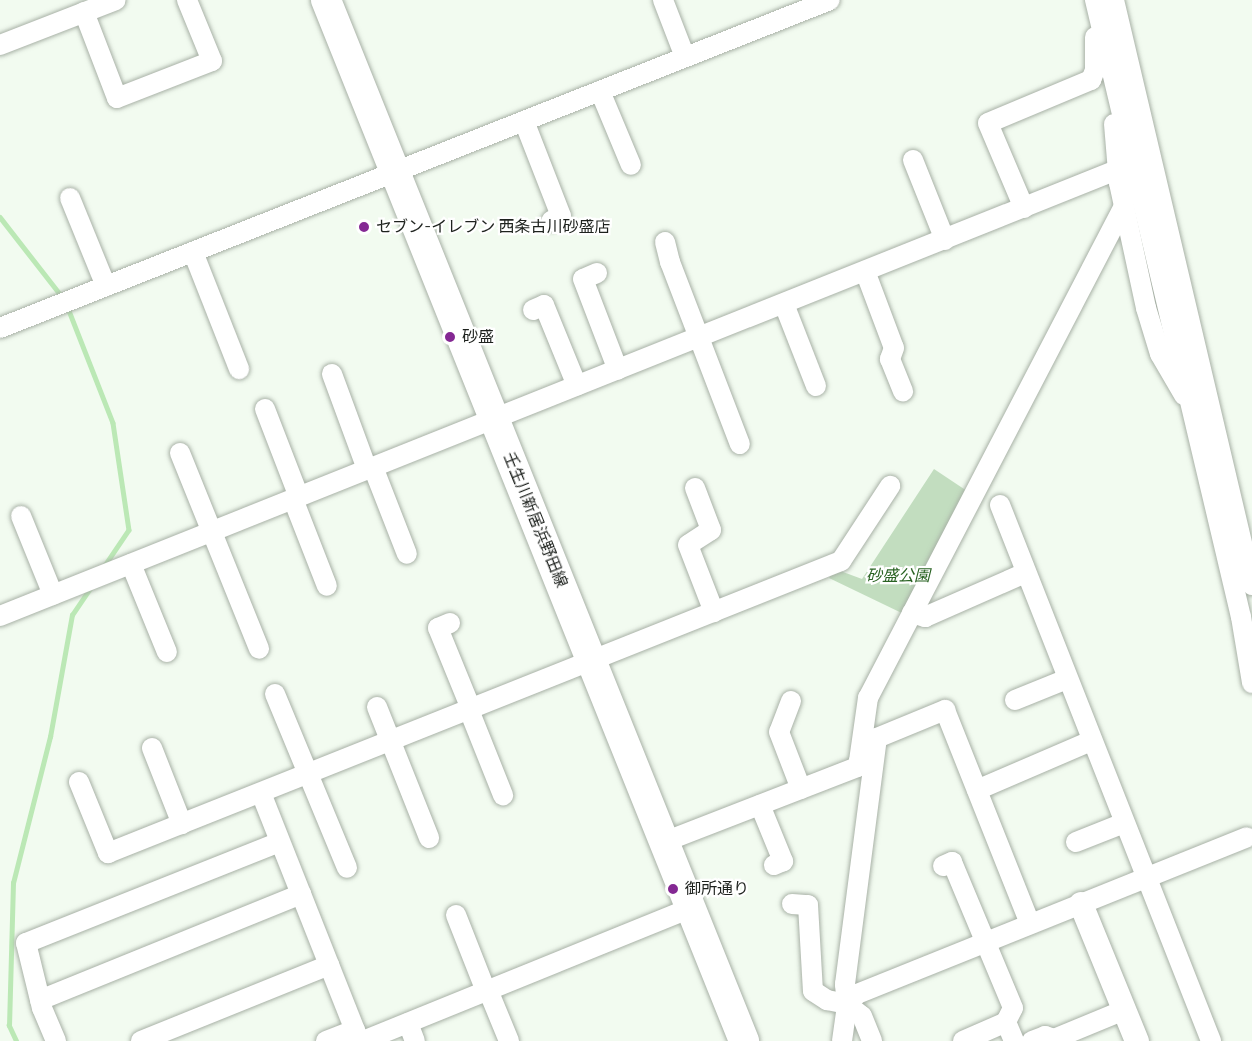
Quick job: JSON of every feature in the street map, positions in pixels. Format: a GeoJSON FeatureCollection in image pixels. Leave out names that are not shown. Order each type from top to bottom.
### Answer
{"type":"FeatureCollection","features":[{"type":"Feature","properties":{"kind":"main road","name":"壬生川新居浜野田線"},"geometry":{"type":"LineString","coordinates":[[326,0],[744,1041]]}},
{"type":"Feature","properties":{"kind":"street"},"geometry":{"type":"LineString","coordinates":[[0,45],[116,0]]}},
{"type":"Feature","properties":{"kind":"street"},"geometry":{"type":"LineString","coordinates":[[84,12],[117,98],[212,61],[187,0]]}},
{"type":"Feature","properties":{"kind":"street"},"geometry":{"type":"LineString","coordinates":[[663,0],[685,57]]}},
{"type":"Feature","properties":{"kind":"street"},"geometry":{"type":"LineString","coordinates":[[0,328],[830,0]]}},
{"type":"Feature","properties":{"kind":"street"},"geometry":{"type":"LineString","coordinates":[[1095,0],[1240,616],[1252,683]]}},
{"type":"Feature","properties":{"kind":"street"},"geometry":{"type":"LineString","coordinates":[[1114,0],[1252,585]]}},
{"type":"Feature","properties":{"kind":"street"},"geometry":{"type":"LineString","coordinates":[[1024,208],[988,123],[1091,80],[1100,23]]}},
{"type":"Feature","properties":{"kind":"street"},"geometry":{"type":"LineString","coordinates":[[600,91],[631,165]]}},
{"type":"Feature","properties":{"kind":"street"},"geometry":{"type":"LineString","coordinates":[[1117,98],[1114,132],[1123,208],[1160,354],[1191,404]]}},
{"type":"Feature","properties":{"kind":"street"},"geometry":{"type":"LineString","coordinates":[[524,121],[561,216],[551,220]]}},
{"type":"Feature","properties":{"kind":"street"},"geometry":{"type":"LineString","coordinates":[[913,160],[945,240]]}},
{"type":"Feature","properties":{"kind":"street"},"geometry":{"type":"LineString","coordinates":[[0,615],[1117,170]]}},
{"type":"Feature","properties":{"kind":"street"},"geometry":{"type":"LineString","coordinates":[[70,198],[106,286]]}},
{"type":"Feature","properties":{"kind":"street"},"geometry":{"type":"LineString","coordinates":[[842,1041],[847,1004],[845,984],[866,762],[868,698],[917,615],[1123,208]]}},
{"type":"Feature","properties":{"kind":"street"},"geometry":{"type":"LineString","coordinates":[[665,242],[740,444]]}},
{"type":"Feature","properties":{"kind":"street"},"geometry":{"type":"LineString","coordinates":[[193,252],[240,369]]}},
{"type":"Feature","properties":{"kind":"street"},"geometry":{"type":"LineString","coordinates":[[865,271],[894,348],[890,359],[903,392]]}},
{"type":"Feature","properties":{"kind":"street"},"geometry":{"type":"LineString","coordinates":[[597,273],[583,279],[618,370]]}},
{"type":"Feature","properties":{"kind":"street"},"geometry":{"type":"LineString","coordinates":[[784,304],[816,386]]}},
{"type":"Feature","properties":{"kind":"street"},"geometry":{"type":"LineString","coordinates":[[533,310],[544,306],[577,386]]}},
{"type":"Feature","properties":{"kind":"street"},"geometry":{"type":"LineString","coordinates":[[332,374],[407,554]]}},
{"type":"Feature","properties":{"kind":"street"},"geometry":{"type":"LineString","coordinates":[[265,409],[327,586]]}},
{"type":"Feature","properties":{"kind":"street"},"geometry":{"type":"LineString","coordinates":[[180,453],[259,649]]}},
{"type":"Feature","properties":{"kind":"street"},"geometry":{"type":"LineString","coordinates":[[79,782],[108,853],[841,561],[890,486]]}},
{"type":"Feature","properties":{"kind":"street"},"geometry":{"type":"LineString","coordinates":[[695,488],[711,530],[688,544],[714,612]]}},
{"type":"Feature","properties":{"kind":"street"},"geometry":{"type":"LineString","coordinates":[[999,505],[1211,1041]]}},
{"type":"Feature","properties":{"kind":"street"},"geometry":{"type":"LineString","coordinates":[[21,516],[53,595]]}},
{"type":"Feature","properties":{"kind":"street"},"geometry":{"type":"LineString","coordinates":[[131,564],[166,652]]}},
{"type":"Feature","properties":{"kind":"street"},"geometry":{"type":"LineString","coordinates":[[917,615],[1025,573]]}},
{"type":"Feature","properties":{"kind":"street"},"geometry":{"type":"LineString","coordinates":[[450,623],[438,627],[503,795]]}},
{"type":"Feature","properties":{"kind":"street"},"geometry":{"type":"LineString","coordinates":[[1016,700],[1067,679]]}},
{"type":"Feature","properties":{"kind":"street"},"geometry":{"type":"LineString","coordinates":[[275,694],[347,868]]}},
{"type":"Feature","properties":{"kind":"street"},"geometry":{"type":"LineString","coordinates":[[791,701],[779,732],[801,789]]}},
{"type":"Feature","properties":{"kind":"street"},"geometry":{"type":"LineString","coordinates":[[377,707],[429,838]]}},
{"type":"Feature","properties":{"kind":"street"},"geometry":{"type":"LineString","coordinates":[[664,842],[857,767],[866,762],[877,738],[945,710],[1030,924]]}},
{"type":"Feature","properties":{"kind":"street"},"geometry":{"type":"LineString","coordinates":[[977,790],[1091,741]]}},
{"type":"Feature","properties":{"kind":"street"},"geometry":{"type":"LineString","coordinates":[[152,748],[182,824]]}},
{"type":"Feature","properties":{"kind":"street"},"geometry":{"type":"LineString","coordinates":[[261,793],[359,1037]]}},
{"type":"Feature","properties":{"kind":"street"},"geometry":{"type":"LineString","coordinates":[[760,805],[783,861],[774,865]]}},
{"type":"Feature","properties":{"kind":"street"},"geometry":{"type":"LineString","coordinates":[[1076,842],[1124,823]]}},
{"type":"Feature","properties":{"kind":"street"},"geometry":{"type":"LineString","coordinates":[[847,1004],[857,994],[1247,837]]}},
{"type":"Feature","properties":{"kind":"street"},"geometry":{"type":"LineString","coordinates":[[56,1041],[40,1000],[26,943],[280,842]]}},
{"type":"Feature","properties":{"kind":"street"},"geometry":{"type":"LineString","coordinates":[[943,866],[952,862],[1013,1008],[1006,1022],[963,1041]]}},
{"type":"Feature","properties":{"kind":"street"},"geometry":{"type":"LineString","coordinates":[[40,1000],[301,894]]}},
{"type":"Feature","properties":{"kind":"street"},"geometry":{"type":"LineString","coordinates":[[792,904],[808,905],[813,991],[827,1000],[847,1004],[862,1016],[872,1041]]}},
{"type":"Feature","properties":{"kind":"street"},"geometry":{"type":"LineString","coordinates":[[1081,904],[1137,1041]]}},
{"type":"Feature","properties":{"kind":"street"},"geometry":{"type":"LineString","coordinates":[[326,1041],[412,1032],[487,991],[690,908]]}},
{"type":"Feature","properties":{"kind":"street"},"geometry":{"type":"LineString","coordinates":[[456,915],[509,1041]]}},
{"type":"Feature","properties":{"kind":"street"},"geometry":{"type":"LineString","coordinates":[[141,1041],[329,965]]}},
{"type":"Feature","properties":{"kind":"street"},"geometry":{"type":"LineString","coordinates":[[1032,1041],[1045,1036],[1054,1039],[1124,1010]]}},
{"type":"Feature","properties":{"kind":"street"},"geometry":{"type":"LineString","coordinates":[[1006,1022],[1014,1041]]}},
{"type":"Feature","properties":{"kind":"green space","name":"砂盛公園"},"geometry":{"type":"Polygon","coordinates":[[[934,469],[973,495],[910,617],[829,578],[835,569],[862,579],[934,469]]]}},
{"type":"Feature","properties":{"kind":"waterway"},"geometry":{"type":"LineString","coordinates":[[0,217],[63,298]]}},
{"type":"Feature","properties":{"kind":"waterway"},"geometry":{"type":"LineString","coordinates":[[68,308],[113,423],[129,530],[104,567]]}},
{"type":"Feature","properties":{"kind":"waterway"},"geometry":{"type":"LineString","coordinates":[[16,1041],[9,1026],[13,883],[50,737],[72,615],[91,587]]}},
{"type":"Feature","properties":{"kind":"place","name":"セブン-イレブン 西条古川砂盛店"},"geometry":{"type":"Point","coordinates":[364,227]}},
{"type":"Feature","properties":{"kind":"place","name":"砂盛"},"geometry":{"type":"Point","coordinates":[450,337]}},
{"type":"Feature","properties":{"kind":"place","name":"御所通り"},"geometry":{"type":"Point","coordinates":[673,889]}}]}
